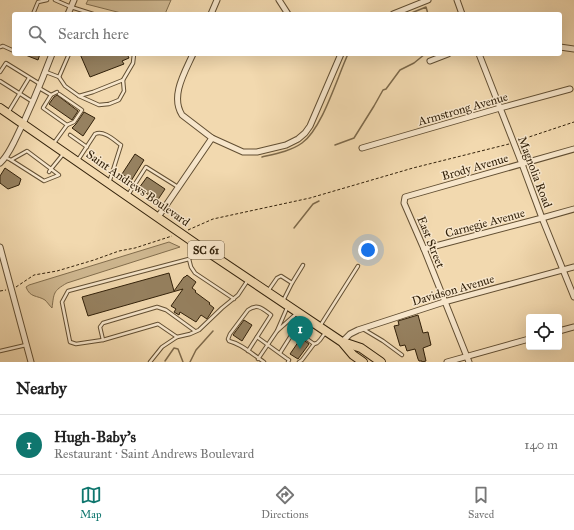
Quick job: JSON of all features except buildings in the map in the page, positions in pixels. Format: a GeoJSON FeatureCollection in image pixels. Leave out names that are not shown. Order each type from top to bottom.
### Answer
{"type":"FeatureCollection","features":[{"type":"Feature","properties":{"kind":"main road","name":"Saint Andrews Boulevard"},"geometry":{"type":"LineString","coordinates":[[0,108],[199,246],[342,342],[353,355],[363,362]]}},
{"type":"Feature","properties":{"kind":"main road","name":"Saint Andrews Boulevard"},"geometry":{"type":"LineString","coordinates":[[342,342],[361,348],[381,362]]}},
{"type":"Feature","properties":{"kind":"street"},"geometry":{"type":"LineString","coordinates":[[69,12],[74,0]]}},
{"type":"Feature","properties":{"kind":"street"},"geometry":{"type":"LineString","coordinates":[[212,12],[218,0]]}},
{"type":"Feature","properties":{"kind":"street"},"geometry":{"type":"LineString","coordinates":[[279,0],[287,12]]}},
{"type":"Feature","properties":{"kind":"street"},"geometry":{"type":"LineString","coordinates":[[398,12],[428,0]]}},
{"type":"Feature","properties":{"kind":"street"},"geometry":{"type":"LineString","coordinates":[[457,0],[461,12]]}},
{"type":"Feature","properties":{"kind":"street"},"geometry":{"type":"LineString","coordinates":[[562,47],[574,49]]}},
{"type":"Feature","properties":{"kind":"street"},"geometry":{"type":"LineString","coordinates":[[0,163],[5,157],[23,124],[51,56]]}},
{"type":"Feature","properties":{"kind":"street"},"geometry":{"type":"LineString","coordinates":[[192,56],[179,85],[179,110],[182,115],[212,138],[243,152],[257,152],[286,145],[298,139],[305,133],[310,126],[338,56]]}},
{"type":"Feature","properties":{"kind":"street"},"geometry":{"type":"LineString","coordinates":[[430,61],[443,56]]}},
{"type":"Feature","properties":{"kind":"street","name":"Magnolia Road"},"geometry":{"type":"LineString","coordinates":[[481,56],[542,218],[574,297]]}},
{"type":"Feature","properties":{"kind":"street","name":"Armstrong Avenue"},"geometry":{"type":"LineString","coordinates":[[362,148],[570,89]]}},
{"type":"Feature","properties":{"kind":"street"},"geometry":{"type":"LineString","coordinates":[[158,217],[212,138]]}},
{"type":"Feature","properties":{"kind":"street","name":"Brody Avenue"},"geometry":{"type":"LineString","coordinates":[[405,197],[574,149]]}},
{"type":"Feature","properties":{"kind":"street","name":"East Street"},"geometry":{"type":"LineString","coordinates":[[405,197],[404,203],[468,359]]}},
{"type":"Feature","properties":{"kind":"street","name":"Carnegie Avenue"},"geometry":{"type":"LineString","coordinates":[[424,249],[542,218],[574,208]]}},
{"type":"Feature","properties":{"kind":"street"},"geometry":{"type":"LineString","coordinates":[[0,247],[31,362]]}},
{"type":"Feature","properties":{"kind":"street","name":"Davidson Avenue"},"geometry":{"type":"LineString","coordinates":[[342,342],[350,334],[363,328],[444,302],[574,267]]}},
{"type":"Feature","properties":{"kind":"street"},"geometry":{"type":"LineString","coordinates":[[562,330],[574,327]]}},
{"type":"Feature","properties":{"kind":"street"},"geometry":{"type":"LineString","coordinates":[[447,362],[468,359],[526,341]]}},
{"type":"Feature","properties":{"kind":"lane"},"geometry":{"type":"LineString","coordinates":[[33,0],[38,2],[48,0]]}},
{"type":"Feature","properties":{"kind":"lane"},"geometry":{"type":"LineString","coordinates":[[55,0],[85,12]]}},
{"type":"Feature","properties":{"kind":"lane"},"geometry":{"type":"LineString","coordinates":[[34,12],[38,2]]}},
{"type":"Feature","properties":{"kind":"lane"},"geometry":{"type":"LineString","coordinates":[[0,47],[3,46],[12,50]]}},
{"type":"Feature","properties":{"kind":"lane"},"geometry":{"type":"LineString","coordinates":[[59,76],[68,56]]}},
{"type":"Feature","properties":{"kind":"lane"},"geometry":{"type":"LineString","coordinates":[[45,72],[59,76],[65,86],[79,96],[99,105],[110,104],[119,100],[124,91],[123,80],[133,62],[134,56]]}},
{"type":"Feature","properties":{"kind":"lane"},"geometry":{"type":"LineString","coordinates":[[0,72],[6,63],[30,78],[51,95]]}},
{"type":"Feature","properties":{"kind":"lane"},"geometry":{"type":"LineString","coordinates":[[8,114],[30,78]]}},
{"type":"Feature","properties":{"kind":"lane"},"geometry":{"type":"LineString","coordinates":[[79,96],[123,80]]}},
{"type":"Feature","properties":{"kind":"lane"},"geometry":{"type":"LineString","coordinates":[[0,81],[33,102]]}},
{"type":"Feature","properties":{"kind":"lane"},"geometry":{"type":"LineString","coordinates":[[53,145],[67,125],[74,122],[82,110],[58,93],[51,95],[43,108],[67,125]]}},
{"type":"Feature","properties":{"kind":"lane"},"geometry":{"type":"LineString","coordinates":[[78,162],[95,134],[102,133],[122,145],[109,183]]}},
{"type":"Feature","properties":{"kind":"lane"},"geometry":{"type":"LineString","coordinates":[[70,135],[87,147]]}},
{"type":"Feature","properties":{"kind":"lane"},"geometry":{"type":"LineString","coordinates":[[5,157],[11,160],[21,165],[44,181],[59,175],[27,151],[11,160]]}},
{"type":"Feature","properties":{"kind":"lane"},"geometry":{"type":"LineString","coordinates":[[49,172],[64,153]]}},
{"type":"Feature","properties":{"kind":"lane"},"geometry":{"type":"LineString","coordinates":[[31,160],[35,157]]}},
{"type":"Feature","properties":{"kind":"lane"},"geometry":{"type":"LineString","coordinates":[[37,164],[41,162]]}},
{"type":"Feature","properties":{"kind":"lane"},"geometry":{"type":"LineString","coordinates":[[43,168],[47,166]]}},
{"type":"Feature","properties":{"kind":"lane"},"geometry":{"type":"LineString","coordinates":[[127,196],[146,167],[179,187]]}},
{"type":"Feature","properties":{"kind":"lane"},"geometry":{"type":"LineString","coordinates":[[177,338],[158,324],[102,340],[76,344],[70,342],[62,302],[68,291],[189,259],[199,246]]}},
{"type":"Feature","properties":{"kind":"lane"},"geometry":{"type":"LineString","coordinates":[[189,259],[191,268],[195,272],[234,298]]}},
{"type":"Feature","properties":{"kind":"lane"},"geometry":{"type":"LineString","coordinates":[[277,331],[292,283],[303,265]]}},
{"type":"Feature","properties":{"kind":"lane"},"geometry":{"type":"LineString","coordinates":[[299,362],[314,344],[320,340],[323,329],[358,266]]}},
{"type":"Feature","properties":{"kind":"lane"},"geometry":{"type":"LineString","coordinates":[[267,291],[277,278],[282,276],[292,283]]}},
{"type":"Feature","properties":{"kind":"lane"},"geometry":{"type":"LineString","coordinates":[[150,362],[162,347],[177,338],[199,330],[238,295],[248,279]]}},
{"type":"Feature","properties":{"kind":"lane"},"geometry":{"type":"LineString","coordinates":[[248,350],[271,315],[259,306],[252,307],[248,310],[228,339],[229,341],[235,342],[248,350],[264,362]]}},
{"type":"Feature","properties":{"kind":"lane"},"geometry":{"type":"LineString","coordinates":[[102,340],[100,327],[103,323],[157,308],[166,310],[196,331]]}},
{"type":"Feature","properties":{"kind":"lane"},"geometry":{"type":"LineString","coordinates":[[258,358],[277,331],[298,312]]}},
{"type":"Feature","properties":{"kind":"lane"},"geometry":{"type":"LineString","coordinates":[[363,328],[402,355]]}},
{"type":"Feature","properties":{"kind":"lane"},"geometry":{"type":"LineString","coordinates":[[280,353],[294,333],[300,334],[314,344]]}},
{"type":"Feature","properties":{"kind":"lane"},"geometry":{"type":"LineString","coordinates":[[257,337],[289,361]]}},
{"type":"Feature","properties":{"kind":"lane"},"geometry":{"type":"LineString","coordinates":[[0,351],[27,345]]}},
{"type":"Feature","properties":{"kind":"path"},"geometry":{"type":"LineString","coordinates":[[0,291],[12,290],[34,275],[56,271],[119,251],[135,248],[181,233],[213,219],[310,198],[413,168],[514,142],[574,122]]}},
{"type":"Feature","properties":{"kind":"shaded area"},"geometry":{"type":"Polygon","coordinates":[[[88,0],[171,0],[166,12],[117,12],[86,4],[88,0]]]}},
{"type":"Feature","properties":{"kind":"shaded area"},"geometry":{"type":"Polygon","coordinates":[[[169,242],[180,247],[67,283],[59,288],[55,293],[52,308],[45,300],[30,293],[26,287],[29,285],[169,242]]]}},
{"type":"Feature","properties":{"kind":"waterway"},"geometry":{"type":"LineString","coordinates":[[414,12],[426,7],[427,12]]}},
{"type":"Feature","properties":{"kind":"waterway"},"geometry":{"type":"LineString","coordinates":[[262,157],[293,148],[302,143],[309,136],[316,127],[322,115],[347,56]]}},
{"type":"Feature","properties":{"kind":"waterway"},"geometry":{"type":"LineString","coordinates":[[335,145],[354,138],[383,90],[386,89],[400,70],[414,63],[423,56]]}},
{"type":"Feature","properties":{"kind":"waterway"},"geometry":{"type":"LineString","coordinates":[[294,228],[313,204],[319,201]]}},
{"type":"Feature","properties":{"kind":"waterway"},"geometry":{"type":"LineString","coordinates":[[190,362],[196,350],[213,331]]}},
{"type":"Feature","properties":{"kind":"waterway"},"geometry":{"type":"LineString","coordinates":[[165,361],[174,348],[178,349],[183,362]]}},
{"type":"Feature","properties":{"kind":"place","name":"Hugh-Baby's"},"geometry":{"type":"Point","coordinates":[300,349]}}]}
